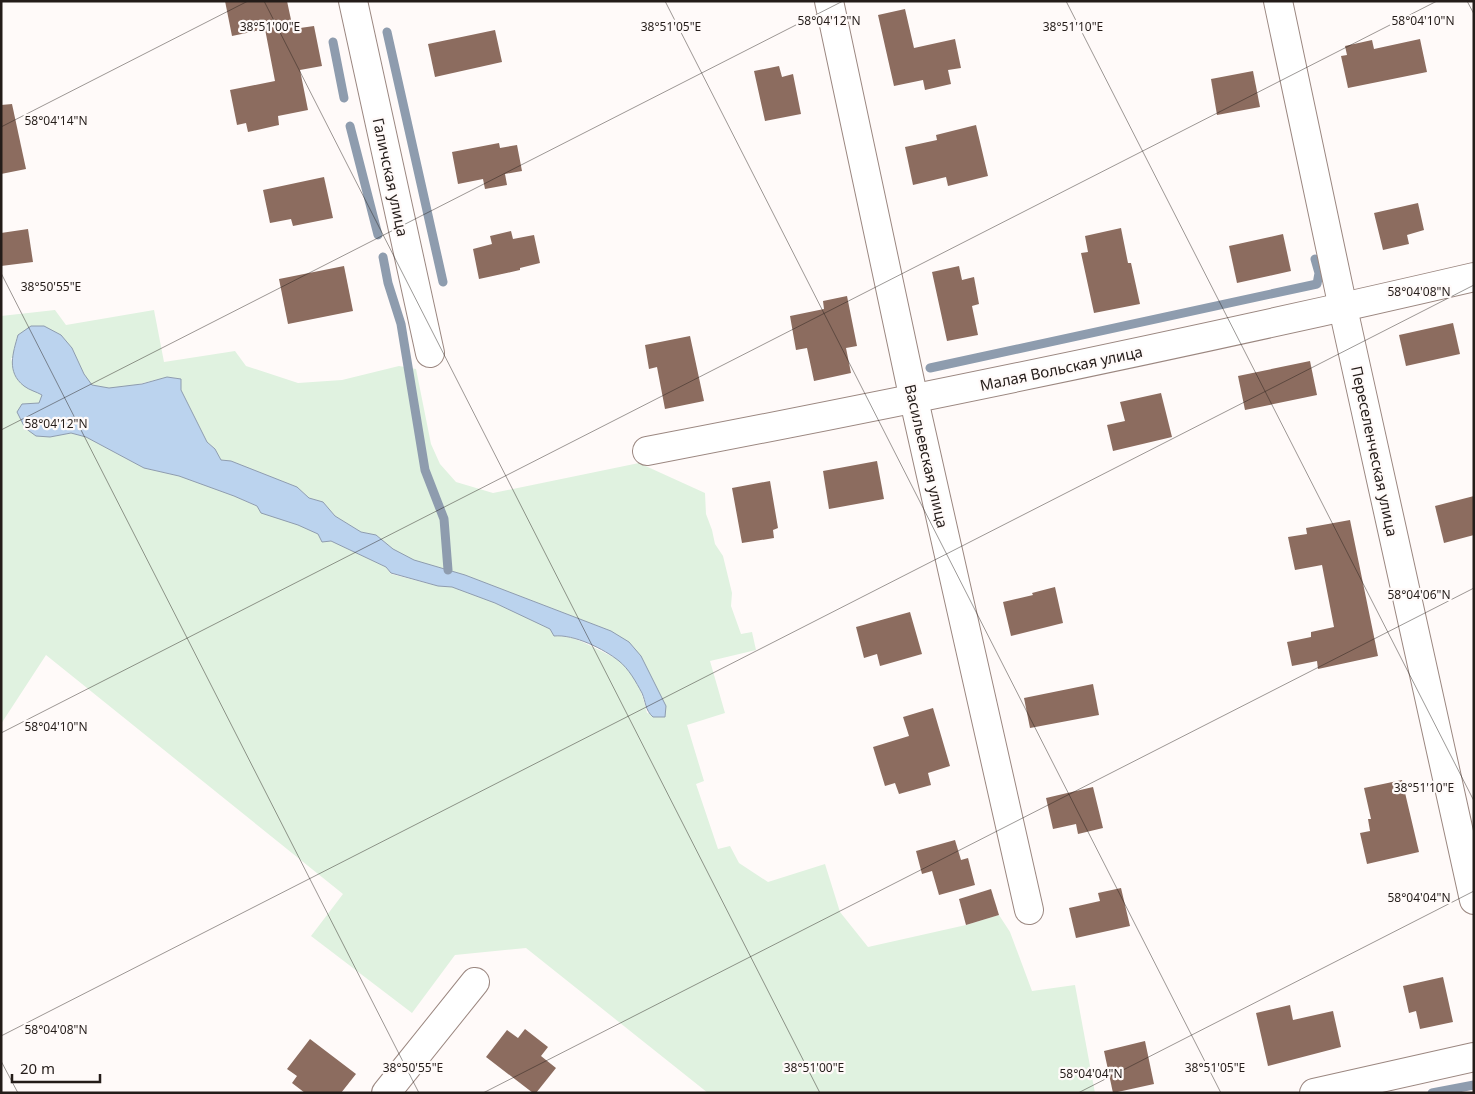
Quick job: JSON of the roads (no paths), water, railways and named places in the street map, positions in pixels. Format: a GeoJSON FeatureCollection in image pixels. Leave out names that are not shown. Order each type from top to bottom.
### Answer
{"type":"FeatureCollection","features":[{"type":"Feature","properties":{"kind":"street","name":"Галичская улица"},"geometry":{"type":"LineString","coordinates":[[352,1],[430,353]]}},
{"type":"Feature","properties":{"kind":"street","name":"Васильевская улица"},"geometry":{"type":"LineString","coordinates":[[829,1],[914,400],[1029,910]]}},
{"type":"Feature","properties":{"kind":"street","name":"Переселенческая улица"},"geometry":{"type":"LineString","coordinates":[[1278,1],[1343,308],[1474,900]]}},
{"type":"Feature","properties":{"kind":"street","name":"Малая Вольская улица"},"geometry":{"type":"LineString","coordinates":[[647,452],[914,400],[1343,308],[1474,277]]}},
{"type":"Feature","properties":{"kind":"street"},"geometry":{"type":"LineString","coordinates":[[386,1093],[475,982]]}},
{"type":"Feature","properties":{"kind":"street"},"geometry":{"type":"LineString","coordinates":[[1314,1093],[1474,1057]]}},
{"type":"Feature","properties":{"kind":"water"},"geometry":{"type":"Polygon","coordinates":[[[31,326],[44,326],[61,335],[72,348],[84,374],[92,385],[109,388],[142,384],[167,377],[181,379],[181,390],[207,442],[215,449],[221,460],[231,461],[297,487],[309,498],[323,502],[335,516],[361,532],[376,535],[393,549],[414,560],[465,575],[611,631],[629,642],[641,656],[666,706],[665,717],[653,717],[650,714],[640,689],[623,664],[613,656],[588,643],[570,637],[554,636],[550,629],[495,603],[452,587],[438,586],[391,573],[386,567],[331,541],[322,542],[318,534],[298,525],[261,513],[257,506],[179,476],[144,468],[86,437],[71,433],[50,437],[36,436],[25,428],[17,412],[22,404],[39,403],[42,395],[18,381],[12,362],[18,335],[31,326]]]}},
{"type":"Feature","properties":{"kind":"waterway"},"geometry":{"type":"LineString","coordinates":[[387,32],[443,282]]}},
{"type":"Feature","properties":{"kind":"waterway"},"geometry":{"type":"LineString","coordinates":[[333,42],[344,98]]}},
{"type":"Feature","properties":{"kind":"waterway"},"geometry":{"type":"LineString","coordinates":[[350,126],[378,235]]}},
{"type":"Feature","properties":{"kind":"waterway"},"geometry":{"type":"LineString","coordinates":[[383,257],[388,283],[401,324],[425,470],[444,519],[448,570]]}},
{"type":"Feature","properties":{"kind":"waterway"},"geometry":{"type":"LineString","coordinates":[[930,368],[1317,284],[1319,273],[1315,259]]}},
{"type":"Feature","properties":{"kind":"waterway"},"geometry":{"type":"LineString","coordinates":[[1432,1093],[1474,1085]]}}]}
